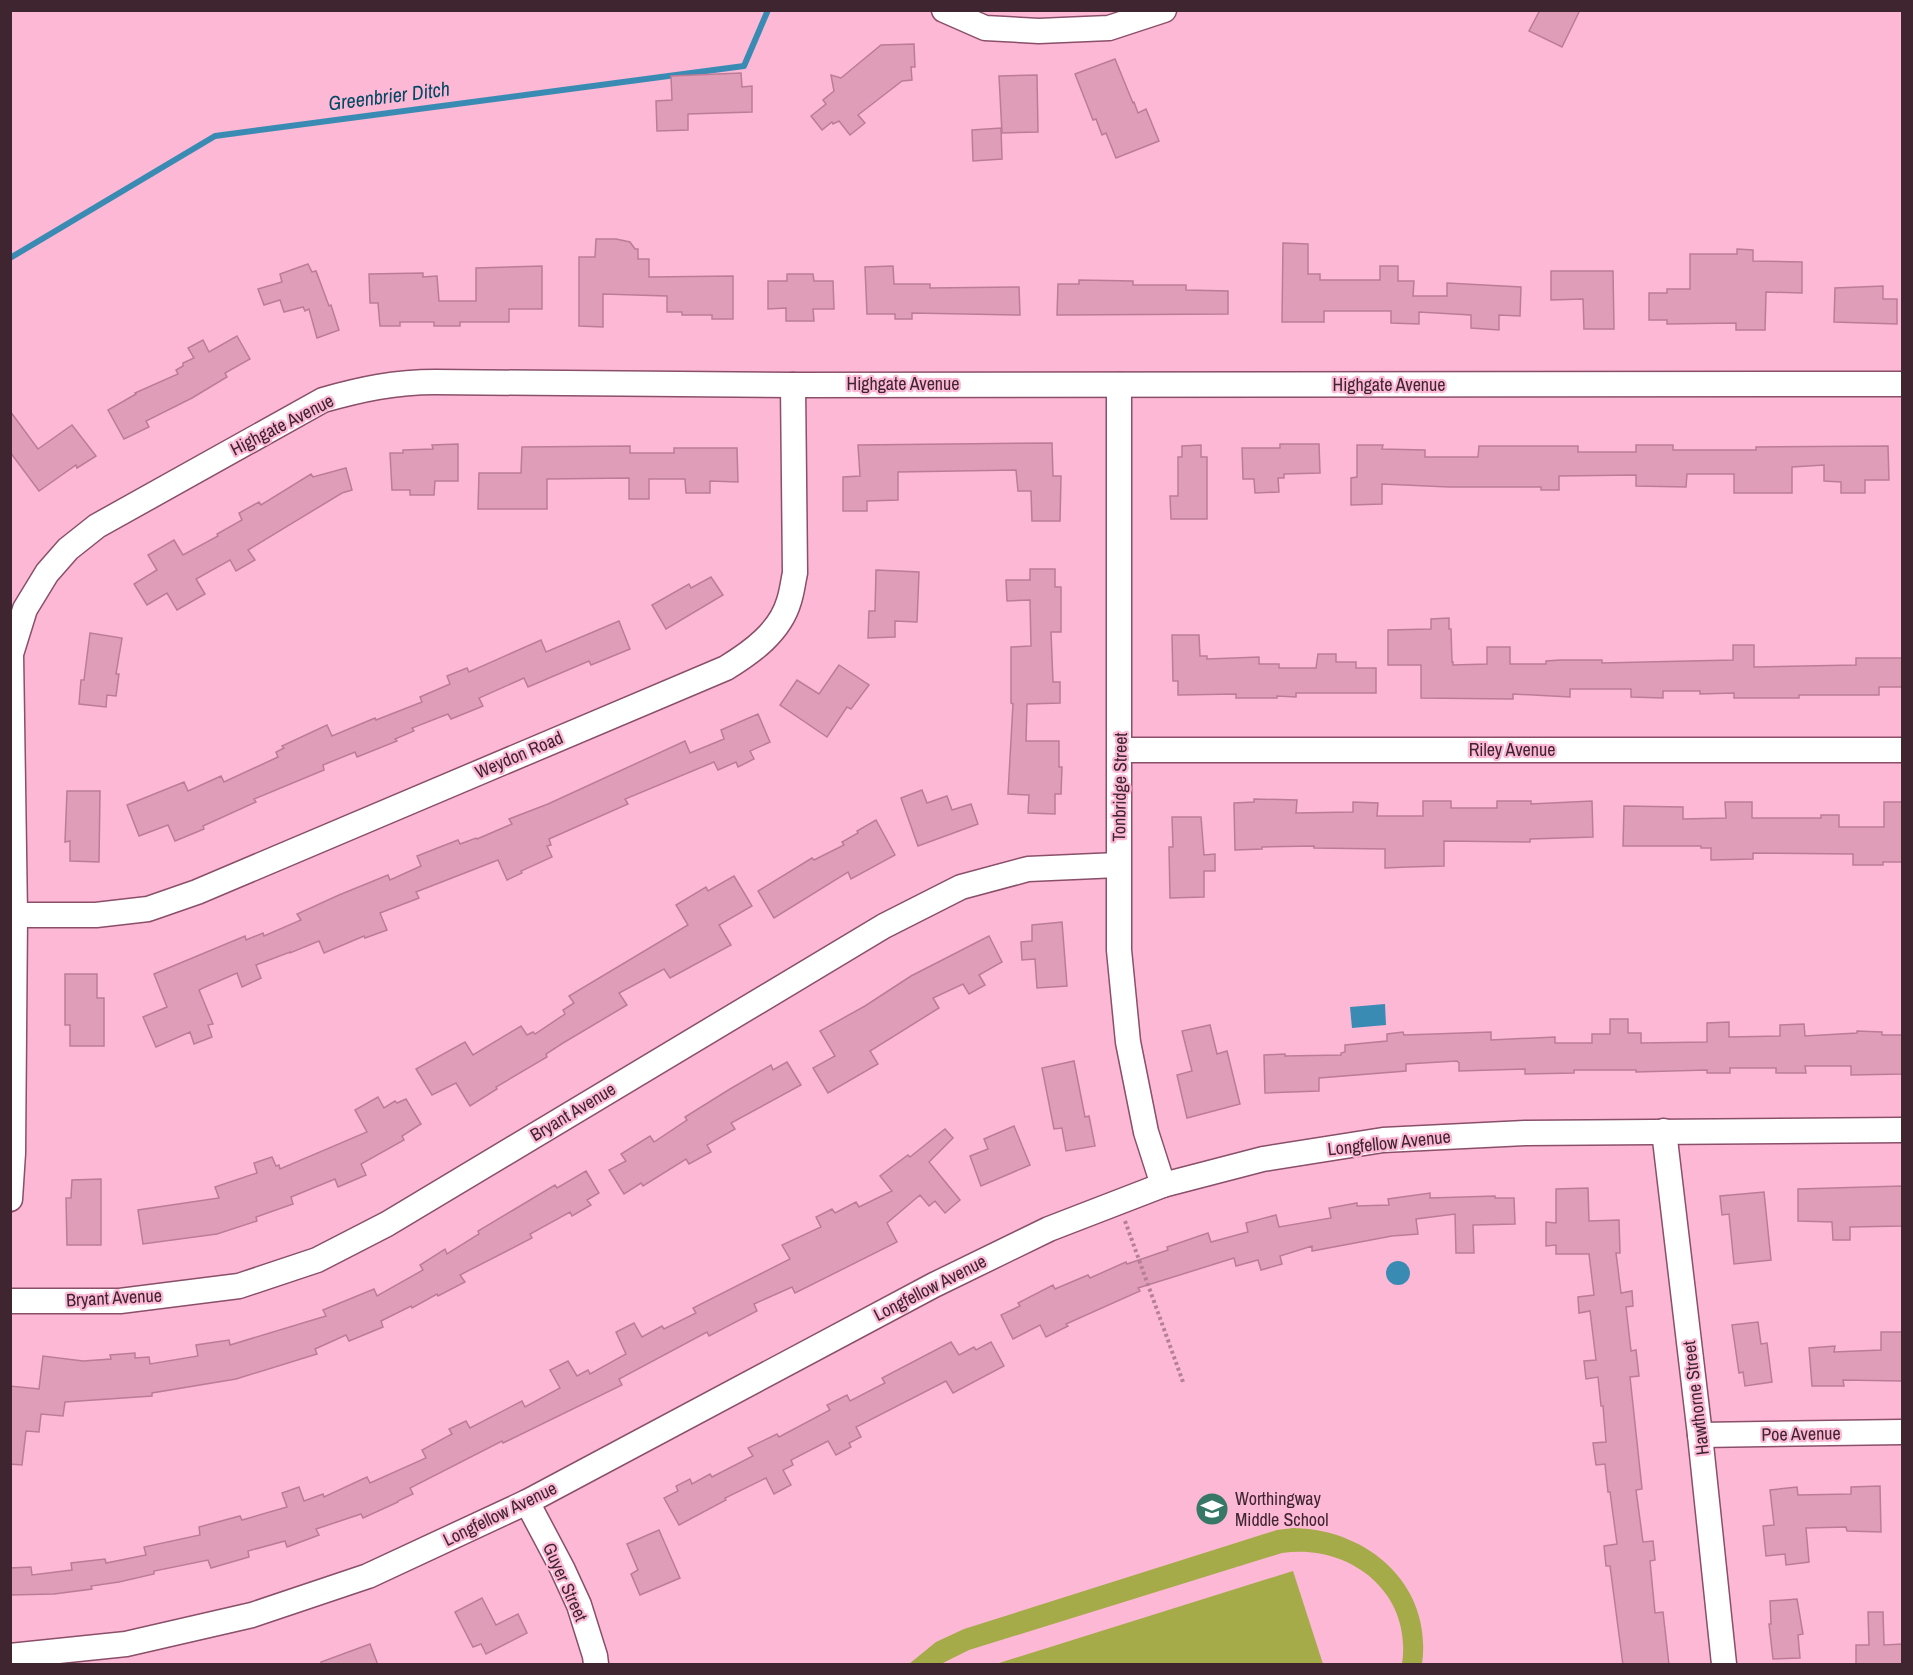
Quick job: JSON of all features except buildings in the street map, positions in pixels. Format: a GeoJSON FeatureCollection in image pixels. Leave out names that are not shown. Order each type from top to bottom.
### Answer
{"type":"FeatureCollection","features":[{"type":"Feature","properties":{"kind":"street"},"geometry":{"type":"LineString","coordinates":[[944,10],[985,28],[1032,31],[1109,28],[1164,10]]}},
{"type":"Feature","properties":{"kind":"street"},"geometry":{"type":"LineString","coordinates":[[1014,10],[1032,31]]}},
{"type":"Feature","properties":{"kind":"street","name":"Highgate Avenue"},"geometry":{"type":"LineString","coordinates":[[10,1199],[14,1153],[15,915],[11,654],[26,609],[47,573],[68,549],[98,526],[323,400],[363,389],[402,382],[793,385],[1902,384]]}},
{"type":"Feature","properties":{"kind":"street","name":"Weydon Road"},"geometry":{"type":"LineString","coordinates":[[15,915],[117,913],[148,909],[197,892],[726,668],[752,652],[774,630],[789,602],[795,573],[793,385]]}},
{"type":"Feature","properties":{"kind":"street","name":"Tonbridge Street"},"geometry":{"type":"LineString","coordinates":[[1119,385],[1121,750],[1118,865],[1119,950],[1128,1042],[1146,1132],[1162,1185]]}},
{"type":"Feature","properties":{"kind":"street","name":"Riley Avenue"},"geometry":{"type":"LineString","coordinates":[[1121,750],[1902,750]]}},
{"type":"Feature","properties":{"kind":"street","name":"Bryant Avenue"},"geometry":{"type":"LineString","coordinates":[[10,1301],[120,1301],[239,1286],[317,1260],[387,1224],[884,926],[961,887],[1028,869],[1118,865]]}},
{"type":"Feature","properties":{"kind":"street","name":"Longfellow Avenue"},"geometry":{"type":"LineString","coordinates":[[10,1656],[126,1644],[252,1616],[368,1576],[527,1502],[934,1285],[1049,1229],[1162,1185],[1263,1159],[1383,1140],[1514,1134],[1664,1131],[1902,1130]]}},
{"type":"Feature","properties":{"kind":"street","name":"Hawthorne Street"},"geometry":{"type":"LineString","coordinates":[[1664,1131],[1725,1665]]}},
{"type":"Feature","properties":{"kind":"street","name":"Poe Avenue"},"geometry":{"type":"LineString","coordinates":[[1700,1435],[1902,1432]]}},
{"type":"Feature","properties":{"kind":"street","name":"Guyer Street"},"geometry":{"type":"LineString","coordinates":[[527,1502],[579,1605],[596,1665]]}},
{"type":"Feature","properties":{"kind":"path"},"geometry":{"type":"LineString","coordinates":[[1123,1215],[1183,1382]]}},
{"type":"Feature","properties":{"kind":"green space"},"geometry":{"type":"Polygon","coordinates":[[[1293,1528],[1321,1531],[1346,1539],[1370,1551],[1390,1567],[1406,1587],[1417,1610],[1423,1636],[1422,1664],[1402,1664],[1403,1638],[1397,1615],[1387,1595],[1371,1578],[1352,1565],[1331,1556],[1307,1552],[1282,1553],[969,1650],[941,1664],[909,1664],[936,1642],[964,1629],[1277,1530],[1293,1528]]]}},
{"type":"Feature","properties":{"kind":"green space"},"geometry":{"type":"Polygon","coordinates":[[[1293,1571],[1323,1664],[996,1664],[1293,1571]]]}},
{"type":"Feature","properties":{"kind":"water"},"geometry":{"type":"Polygon","coordinates":[[[1385,1004],[1386,1025],[1352,1028],[1350,1007],[1385,1004]]]}},
{"type":"Feature","properties":{"kind":"water"},"geometry":{"type":"Polygon","coordinates":[[[1398,1261],[1403,1262],[1409,1268],[1409,1278],[1403,1284],[1398,1285],[1393,1284],[1387,1278],[1386,1273],[1387,1268],[1393,1262],[1398,1261]]]}},
{"type":"Feature","properties":{"kind":"waterway","name":"Greenbrier Ditch"},"geometry":{"type":"LineString","coordinates":[[10,258],[215,136],[744,66],[768,10]]}},
{"type":"Feature","properties":{"kind":"place","name":"Worthingway Middle School"},"geometry":{"type":"Point","coordinates":[1212,1509]}}]}
